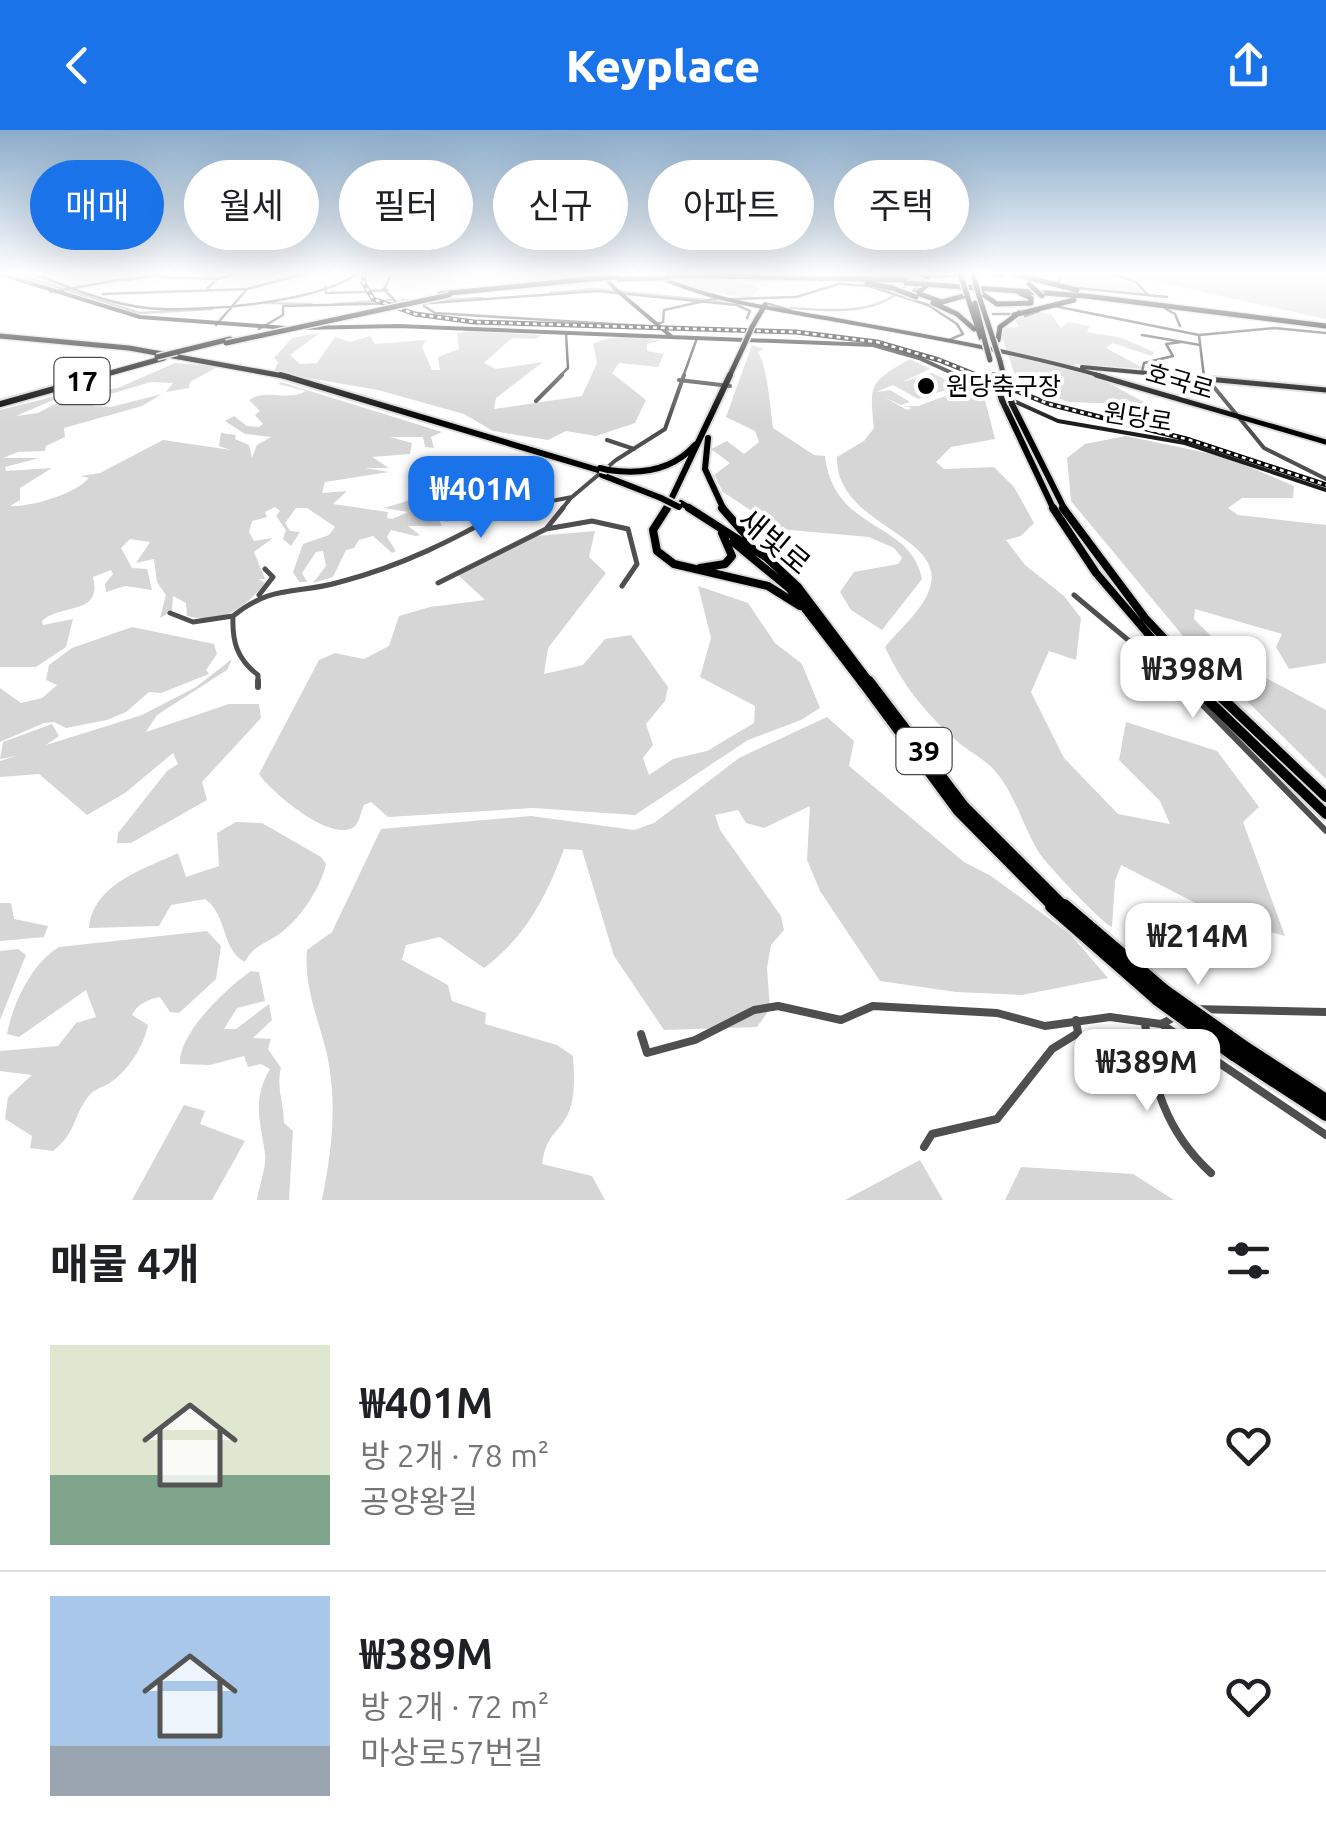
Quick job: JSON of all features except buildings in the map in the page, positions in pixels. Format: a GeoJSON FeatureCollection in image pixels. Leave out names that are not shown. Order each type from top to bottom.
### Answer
{"type":"FeatureCollection","features":[{"type":"Feature","properties":{"kind":"highway","name":"17"},"geometry":{"type":"LineString","coordinates":[[0,403],[161,358],[184,356],[228,341],[309,323]]}},
{"type":"Feature","properties":{"kind":"highway","name":"17"},"geometry":{"type":"LineString","coordinates":[[228,341],[315,323]]}},
{"type":"Feature","properties":{"kind":"highway"},"geometry":{"type":"LineString","coordinates":[[722,533],[732,556],[725,564],[703,568],[671,559],[655,537],[756,323]]}},
{"type":"Feature","properties":{"kind":"highway"},"geometry":{"type":"LineString","coordinates":[[967,323],[987,348],[1024,456],[1048,500],[1102,578],[1212,703],[1326,814]]}},
{"type":"Feature","properties":{"kind":"highway"},"geometry":{"type":"LineString","coordinates":[[979,323],[980,336]]}},
{"type":"Feature","properties":{"kind":"highway"},"geometry":{"type":"LineString","coordinates":[[989,323],[1012,404],[1040,468],[1100,560],[1203,678],[1326,797]]}},
{"type":"Feature","properties":{"kind":"highway"},"geometry":{"type":"LineString","coordinates":[[996,340],[1004,323]]}},
{"type":"Feature","properties":{"kind":"highway","name":"새빛로"},"geometry":{"type":"LineString","coordinates":[[0,337],[184,356],[290,378],[600,471],[680,505],[766,558],[829,622],[964,806],[1030,876],[1162,995]]}},
{"type":"Feature","properties":{"kind":"highway"},"geometry":{"type":"LineString","coordinates":[[600,471],[641,472],[667,467],[690,452],[712,422]]}},
{"type":"Feature","properties":{"kind":"highway"},"geometry":{"type":"LineString","coordinates":[[712,422],[704,452],[708,486],[727,518],[766,558]]}},
{"type":"Feature","properties":{"kind":"highway"},"geometry":{"type":"LineString","coordinates":[[712,422],[675,496],[653,530],[658,551],[684,568],[768,586],[814,617]]}},
{"type":"Feature","properties":{"kind":"highway","name":"새빛로"},"geometry":{"type":"LineString","coordinates":[[680,505],[722,533],[790,589],[958,811],[1023,882],[1162,995],[1326,1114]]}},
{"type":"Feature","properties":{"kind":"highway","name":"새빛로"},"geometry":{"type":"LineString","coordinates":[[1239,1051],[1326,1101]]}},
{"type":"Feature","properties":{"kind":"main road","name":"원당로"},"geometry":{"type":"LineString","coordinates":[[199,323],[259,328],[398,326],[884,347],[919,358],[1058,421],[1186,443],[1326,490]]}},
{"type":"Feature","properties":{"kind":"main road"},"geometry":{"type":"LineString","coordinates":[[657,323],[673,338]]}},
{"type":"Feature","properties":{"kind":"main road","name":"호국로"},"geometry":{"type":"LineString","coordinates":[[858,323],[951,339]]}},
{"type":"Feature","properties":{"kind":"main road","name":"호국로"},"geometry":{"type":"LineString","coordinates":[[862,323],[1069,365],[1326,440]]}},
{"type":"Feature","properties":{"kind":"main road"},"geometry":{"type":"LineString","coordinates":[[1069,365],[1105,372],[1142,372],[1326,390]]}},
{"type":"Feature","properties":{"kind":"main road","name":"호국로"},"geometry":{"type":"LineString","coordinates":[[1105,372],[1235,416],[1326,440]]}},
{"type":"Feature","properties":{"kind":"street"},"geometry":{"type":"LineString","coordinates":[[259,328],[268,323]]}},
{"type":"Feature","properties":{"kind":"street"},"geometry":{"type":"LineString","coordinates":[[617,323],[662,323]]}},
{"type":"Feature","properties":{"kind":"street"},"geometry":{"type":"LineString","coordinates":[[951,339],[963,334],[959,323]]}},
{"type":"Feature","properties":{"kind":"street"},"geometry":{"type":"LineString","coordinates":[[1153,323],[1199,334],[1326,326]]}},
{"type":"Feature","properties":{"kind":"street"},"geometry":{"type":"LineString","coordinates":[[1179,323],[1182,328]]}},
{"type":"Feature","properties":{"kind":"street"},"geometry":{"type":"LineString","coordinates":[[536,400],[568,368],[566,333]]}},
{"type":"Feature","properties":{"kind":"street"},"geometry":{"type":"LineString","coordinates":[[1199,334],[1204,378]]}},
{"type":"Feature","properties":{"kind":"street"},"geometry":{"type":"LineString","coordinates":[[1142,335],[1200,345]]}},
{"type":"Feature","properties":{"kind":"street"},"geometry":{"type":"LineString","coordinates":[[546,529],[572,497],[665,430],[679,380],[698,338]]}},
{"type":"Feature","properties":{"kind":"street"},"geometry":{"type":"LineString","coordinates":[[1142,372],[1144,362],[1173,356],[1166,344],[1181,342]]}},
{"type":"Feature","properties":{"kind":"street","name":"호국로"},"geometry":{"type":"LineString","coordinates":[[1204,378],[1264,448],[1326,480]]}},
{"type":"Feature","properties":{"kind":"street"},"geometry":{"type":"LineString","coordinates":[[679,380],[728,386]]}},
{"type":"Feature","properties":{"kind":"street"},"geometry":{"type":"LineString","coordinates":[[607,440],[634,449]]}},
{"type":"Feature","properties":{"kind":"street"},"geometry":{"type":"LineString","coordinates":[[258,595],[338,583],[434,551],[513,506],[572,497]]}},
{"type":"Feature","properties":{"kind":"street"},"geometry":{"type":"LineString","coordinates":[[438,582],[546,529],[592,521],[628,529],[638,564],[622,586]]}},
{"type":"Feature","properties":{"kind":"street"},"geometry":{"type":"LineString","coordinates":[[170,614],[193,622],[233,616],[272,577],[265,569]]}},
{"type":"Feature","properties":{"kind":"street"},"geometry":{"type":"LineString","coordinates":[[1074,595],[1128,631],[1175,674],[1232,739],[1326,831]]}},
{"type":"Feature","properties":{"kind":"street"},"geometry":{"type":"LineString","coordinates":[[233,616],[232,642],[242,664],[258,675],[258,688]]}},
{"type":"Feature","properties":{"kind":"street"},"geometry":{"type":"LineString","coordinates":[[642,1034],[646,1053],[695,1040],[754,1010],[778,1006],[822,1020],[841,1020],[873,1006],[997,1013],[1046,1026],[1110,1017],[1161,1024],[1198,1007],[1326,1012]]}},
{"type":"Feature","properties":{"kind":"street"},"geometry":{"type":"LineString","coordinates":[[924,1147],[932,1134],[997,1119],[1052,1049],[1078,1033],[1076,1020]]}},
{"type":"Feature","properties":{"kind":"street"},"geometry":{"type":"LineString","coordinates":[[1145,1024],[1152,1083],[1188,1152],[1211,1173]]}},
{"type":"Feature","properties":{"kind":"street"},"geometry":{"type":"LineString","coordinates":[[1161,1024],[1326,1134]]}},
{"type":"Feature","properties":{"kind":"shaded area"},"geometry":{"type":"Polygon","coordinates":[[[1017,323],[1057,323],[1061,328],[1067,323],[1090,326],[1087,332],[1122,338],[1154,352],[1151,356],[1113,343],[1106,348],[1145,369],[1074,364],[1149,405],[1069,402],[1018,384],[999,328],[1019,327],[1017,323]]]}},
{"type":"Feature","properties":{"kind":"shaded area"},"geometry":{"type":"Polygon","coordinates":[[[320,333],[290,355],[300,364],[317,363],[335,337],[350,342],[370,336],[375,344],[426,340],[422,347],[432,370],[440,370],[438,357],[459,349],[457,333],[542,335],[535,339],[512,338],[484,363],[496,369],[543,362],[496,398],[494,409],[582,396],[597,363],[593,344],[610,338],[660,341],[647,344],[647,351],[664,354],[658,367],[619,363],[612,373],[646,400],[635,423],[596,436],[566,431],[548,440],[493,431],[464,414],[378,390],[274,372],[278,362],[274,358],[292,338],[320,333]]]}},
{"type":"Feature","properties":{"kind":"shaded area"},"geometry":{"type":"Polygon","coordinates":[[[752,345],[764,349],[758,352],[773,428],[814,455],[825,456],[831,481],[842,499],[889,534],[915,560],[922,579],[882,630],[851,610],[840,592],[854,572],[898,564],[902,558],[894,548],[869,537],[779,529],[723,492],[714,475],[730,463],[711,449],[727,441],[744,454],[759,442],[755,431],[726,417],[752,345]]]}},
{"type":"Feature","properties":{"kind":"shaded area"},"geometry":{"type":"Polygon","coordinates":[[[910,359],[930,369],[902,382],[932,373],[958,386],[918,399],[893,385],[876,392],[890,390],[910,402],[901,405],[884,397],[907,410],[912,408],[904,406],[918,406],[965,389],[984,396],[995,439],[951,447],[936,462],[944,469],[994,467],[1014,487],[1034,523],[1021,536],[1006,540],[1025,565],[1064,596],[1081,618],[1076,660],[1049,651],[1031,692],[1064,758],[1118,814],[1170,824],[1160,801],[1119,760],[1126,722],[1217,751],[1259,807],[1243,822],[1285,936],[1235,923],[1121,865],[1115,881],[1112,927],[1106,923],[1042,857],[995,771],[936,722],[899,674],[885,647],[924,600],[931,573],[924,557],[910,543],[854,500],[841,481],[837,457],[864,441],[874,428],[875,385],[910,359]]]}},
{"type":"Feature","properties":{"kind":"shaded area"},"geometry":{"type":"Polygon","coordinates":[[[175,363],[219,366],[190,382],[189,388],[166,392],[173,383],[151,382],[97,398],[94,406],[111,407],[162,394],[142,406],[64,428],[65,437],[46,446],[45,451],[18,452],[3,458],[39,458],[5,467],[6,471],[52,468],[20,488],[20,500],[10,506],[64,494],[89,478],[81,476],[100,473],[163,440],[231,450],[219,446],[221,433],[236,435],[235,439],[249,445],[252,458],[257,445],[271,437],[245,434],[225,421],[234,416],[247,426],[259,427],[263,424],[255,415],[260,411],[249,400],[306,391],[278,384],[281,382],[442,432],[431,437],[434,448],[425,447],[423,437],[390,437],[412,443],[410,454],[372,457],[389,468],[365,468],[389,472],[325,482],[322,493],[347,491],[333,504],[388,512],[387,518],[392,519],[408,512],[384,508],[434,493],[454,491],[456,496],[471,499],[458,506],[457,518],[446,522],[443,518],[452,506],[425,506],[425,516],[439,520],[442,526],[408,526],[420,535],[416,536],[391,530],[387,537],[396,551],[392,553],[373,536],[359,540],[354,548],[346,550],[333,577],[313,583],[326,566],[323,551],[316,552],[302,573],[307,582],[299,582],[293,572],[303,544],[329,535],[335,527],[307,508],[296,508],[285,523],[290,531],[300,532],[291,546],[283,539],[286,530],[275,507],[265,512],[267,517],[252,521],[249,532],[254,541],[273,538],[254,552],[265,579],[259,579],[265,583],[231,613],[211,618],[187,616],[186,603],[173,596],[172,611],[160,618],[166,595],[157,582],[154,559],[136,563],[150,542],[130,539],[121,548],[132,568],[147,569],[152,590],[125,586],[106,592],[111,570],[93,577],[92,598],[42,621],[43,625],[73,619],[66,647],[36,667],[0,667],[0,410],[72,392],[16,416],[38,413],[74,394],[118,388],[175,363]]]}},
{"type":"Feature","properties":{"kind":"shaded area"},"geometry":{"type":"Polygon","coordinates":[[[1126,436],[1226,457],[1294,486],[1293,498],[1242,498],[1228,508],[1238,515],[1326,525],[1326,663],[1289,669],[1276,647],[1282,634],[1195,609],[1194,619],[1238,663],[1326,710],[1326,779],[1193,648],[1071,501],[1067,458],[1085,444],[1126,436]]]}},
{"type":"Feature","properties":{"kind":"shaded area"},"geometry":{"type":"Polygon","coordinates":[[[595,531],[589,557],[606,573],[548,648],[544,674],[583,665],[605,639],[631,635],[668,687],[665,701],[646,724],[653,745],[643,758],[649,775],[673,759],[707,751],[754,723],[755,706],[700,677],[711,638],[698,586],[748,603],[775,643],[802,664],[820,708],[801,720],[748,740],[635,815],[533,808],[388,817],[371,802],[364,805],[354,827],[344,830],[331,828],[302,813],[259,774],[319,660],[335,653],[364,659],[389,646],[399,616],[430,607],[485,600],[457,574],[525,537],[595,531]]]}},
{"type":"Feature","properties":{"kind":"shaded area"},"geometry":{"type":"Polygon","coordinates":[[[132,627],[214,644],[217,654],[206,670],[209,674],[161,693],[149,692],[126,712],[107,720],[66,728],[54,722],[44,723],[0,742],[0,688],[21,703],[42,698],[57,685],[46,680],[49,665],[72,648],[132,627]]]}},
{"type":"Feature","properties":{"kind":"shaded area"},"geometry":{"type":"Polygon","coordinates":[[[232,659],[227,670],[157,715],[146,732],[229,704],[259,704],[261,718],[202,782],[207,800],[131,843],[117,843],[118,833],[167,771],[178,764],[173,753],[125,793],[87,815],[39,774],[0,777],[0,761],[16,756],[0,759],[3,742],[52,724],[59,736],[46,745],[142,715],[196,687],[232,659]]]}},
{"type":"Feature","properties":{"kind":"shaded area"},"geometry":{"type":"Polygon","coordinates":[[[827,717],[854,741],[849,766],[964,862],[991,876],[1070,934],[1108,978],[1022,995],[956,992],[880,981],[820,891],[807,860],[810,806],[764,828],[746,823],[738,810],[715,815],[720,830],[781,916],[784,930],[771,945],[767,968],[770,1009],[757,1027],[664,1030],[614,956],[582,850],[564,849],[550,883],[523,929],[484,968],[440,937],[406,945],[402,960],[448,985],[452,1001],[486,1013],[485,1024],[557,1045],[573,1056],[571,1107],[550,1140],[542,1164],[592,1176],[605,1200],[322,1200],[331,1144],[332,1088],[309,989],[307,950],[332,932],[381,829],[531,816],[634,830],[654,823],[739,758],[827,717]]]}},
{"type":"Feature","properties":{"kind":"shaded area"},"geometry":{"type":"Polygon","coordinates":[[[236,822],[262,823],[321,857],[326,864],[315,892],[296,918],[245,962],[237,957],[218,914],[205,899],[171,905],[159,926],[89,928],[100,900],[136,872],[178,853],[186,877],[219,866],[217,833],[236,822]]]}},
{"type":"Feature","properties":{"kind":"shaded area"},"geometry":{"type":"Polygon","coordinates":[[[0,903],[11,903],[14,919],[48,926],[44,937],[0,941],[0,903]]]}},
{"type":"Feature","properties":{"kind":"shaded area"},"geometry":{"type":"Polygon","coordinates":[[[207,931],[221,946],[216,979],[179,1013],[170,1012],[160,997],[137,1008],[132,1015],[148,1025],[128,1066],[90,1095],[66,1138],[53,1151],[30,1148],[32,1136],[5,1119],[8,1097],[32,1075],[0,1071],[0,1051],[58,1046],[76,1023],[96,1017],[86,990],[19,1037],[7,1034],[19,997],[40,963],[59,947],[207,931]]]}},
{"type":"Feature","properties":{"kind":"shaded area"},"geometry":{"type":"Polygon","coordinates":[[[18,949],[26,955],[0,1020],[0,951],[18,949]]]}},
{"type":"Feature","properties":{"kind":"shaded area"},"geometry":{"type":"Polygon","coordinates":[[[251,971],[259,972],[265,1001],[237,1008],[224,1029],[236,1029],[269,1004],[272,1020],[253,1038],[271,1039],[268,1049],[281,1068],[284,1123],[293,1131],[289,1200],[257,1200],[265,1158],[259,1100],[270,1069],[261,1064],[248,1067],[244,1056],[210,1065],[180,1064],[181,1052],[195,1025],[251,971]]]}},
{"type":"Feature","properties":{"kind":"shaded area"},"geometry":{"type":"Polygon","coordinates":[[[184,1105],[205,1111],[200,1124],[245,1141],[212,1200],[132,1200],[184,1105]]]}},
{"type":"Feature","properties":{"kind":"shaded area"},"geometry":{"type":"Polygon","coordinates":[[[920,1160],[943,1200],[845,1200],[920,1160]]]}},
{"type":"Feature","properties":{"kind":"shaded area"},"geometry":{"type":"Polygon","coordinates":[[[1021,1167],[1133,1174],[1174,1200],[1005,1200],[1021,1167]]]}},
{"type":"Feature","properties":{"kind":"railway"},"geometry":{"type":"LineString","coordinates":[[504,323],[796,332],[877,342],[939,360],[1049,404],[1190,440],[1326,485]]}},
{"type":"Feature","properties":{"kind":"place","name":"원당축구장"},"geometry":{"type":"Point","coordinates":[926,386]}}]}
